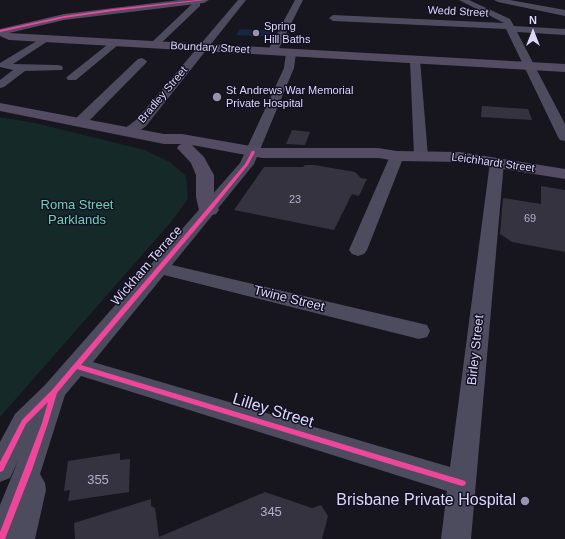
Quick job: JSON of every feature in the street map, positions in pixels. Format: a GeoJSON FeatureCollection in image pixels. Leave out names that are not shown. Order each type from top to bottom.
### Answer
{"type":"FeatureCollection","features":[{"type":"Feature","properties":{"kind":"main road"},"geometry":{"type":"LineString","coordinates":[[1,33],[77,16],[130,7],[200,0]]}},
{"type":"Feature","properties":{"kind":"main road","name":"Boundary Street"},"geometry":{"type":"LineString","coordinates":[[1,33],[13,37],[45,39],[565,68]]}},
{"type":"Feature","properties":{"kind":"main road"},"geometry":{"type":"LineString","coordinates":[[0,107],[164,139],[182,139],[251,155]]}},
{"type":"Feature","properties":{"kind":"main road"},"geometry":{"type":"LineString","coordinates":[[164,139],[177,146],[185,148],[251,155]]}},
{"type":"Feature","properties":{"kind":"main road"},"geometry":{"type":"LineString","coordinates":[[185,148],[198,161],[205,175],[205,197],[209,210]]}},
{"type":"Feature","properties":{"kind":"main road","name":"Leichhardt Street"},"geometry":{"type":"LineString","coordinates":[[251,155],[379,160],[397,156],[465,157],[565,174]]}},
{"type":"Feature","properties":{"kind":"street"},"geometry":{"type":"LineString","coordinates":[[154,45],[200,0]]}},
{"type":"Feature","properties":{"kind":"street","name":"Bradley Street"},"geometry":{"type":"LineString","coordinates":[[129,132],[141,123],[242,0]]}},
{"type":"Feature","properties":{"kind":"street"},"geometry":{"type":"LineString","coordinates":[[272,52],[299,0]]}},
{"type":"Feature","properties":{"kind":"street"},"geometry":{"type":"LineString","coordinates":[[463,0],[504,18],[511,28],[565,137]]}},
{"type":"Feature","properties":{"kind":"street"},"geometry":{"type":"LineString","coordinates":[[498,0],[565,13]]}},
{"type":"Feature","properties":{"kind":"street"},"geometry":{"type":"LineString","coordinates":[[522,4],[530,0]]}},
{"type":"Feature","properties":{"kind":"street","name":"Wedd Street"},"geometry":{"type":"LineString","coordinates":[[332,18],[565,32]]}},
{"type":"Feature","properties":{"kind":"street"},"geometry":{"type":"LineString","coordinates":[[45,39],[4,65],[18,68],[58,68]]}},
{"type":"Feature","properties":{"kind":"street"},"geometry":{"type":"LineString","coordinates":[[72,78],[115,43]]}},
{"type":"Feature","properties":{"kind":"street","name":"Wickham Terrace"},"geometry":{"type":"LineString","coordinates":[[0,469],[24,422],[54,392],[209,210],[251,155],[289,68],[291,53]]}},
{"type":"Feature","properties":{"kind":"street"},"geometry":{"type":"LineString","coordinates":[[416,60],[421,156]]}},
{"type":"Feature","properties":{"kind":"street"},"geometry":{"type":"LineString","coordinates":[[78,122],[142,61]]}},
{"type":"Feature","properties":{"kind":"street"},"geometry":{"type":"LineString","coordinates":[[0,85],[20,71],[18,68]]}},
{"type":"Feature","properties":{"kind":"street"},"geometry":{"type":"LineString","coordinates":[[358,250],[397,156]]}},
{"type":"Feature","properties":{"kind":"street","name":"Birley Street"},"geometry":{"type":"LineString","coordinates":[[456,539],[497,162]]}},
{"type":"Feature","properties":{"kind":"street","name":"Twine Street"},"geometry":{"type":"LineString","coordinates":[[159,268],[419,331]]}},
{"type":"Feature","properties":{"kind":"street","name":"Lilley Street"},"geometry":{"type":"LineString","coordinates":[[76,366],[462,483]]}},
{"type":"Feature","properties":{"kind":"street","name":"Wickham Terrace"},"geometry":{"type":"LineString","coordinates":[[1,539],[45,423],[54,392]]}},
{"type":"Feature","properties":{"kind":"street"},"geometry":{"type":"LineString","coordinates":[[20,539],[32,490],[28,470]]}},
{"type":"Feature","properties":{"kind":"green space","name":"Roma Street Parklands"},"geometry":{"type":"Polygon","coordinates":[[[0,117],[35,123],[145,150],[170,162],[186,176],[188,199],[171,222],[0,417],[0,117]]]}},
{"type":"Feature","properties":{"kind":"water","name":"Spring Hill Baths"},"geometry":{"type":"Polygon","coordinates":[[[240,29],[276,31],[273,37],[236,35],[240,29]]]}},
{"type":"Feature","properties":{"kind":"building"},"geometry":{"type":"Polygon","coordinates":[[[482,106],[528,109],[532,120],[481,117],[482,106]]]}},
{"type":"Feature","properties":{"kind":"building"},"geometry":{"type":"Polygon","coordinates":[[[292,130],[310,132],[305,145],[286,144],[292,130]]]}},
{"type":"Feature","properties":{"kind":"building"},"geometry":{"type":"Polygon","coordinates":[[[305,165],[314,165],[355,172],[361,178],[367,179],[359,196],[352,194],[334,230],[234,210],[264,167],[303,167],[305,165]]]}},
{"type":"Feature","properties":{"kind":"building"},"geometry":{"type":"Polygon","coordinates":[[[541,186],[565,190],[565,252],[512,242],[500,234],[503,198],[541,204],[541,186]]]}},
{"type":"Feature","properties":{"kind":"building"},"geometry":{"type":"Polygon","coordinates":[[[120,453],[120,460],[130,459],[129,492],[68,501],[70,490],[64,491],[68,461],[120,453]]]}},
{"type":"Feature","properties":{"kind":"building"},"geometry":{"type":"Polygon","coordinates":[[[265,492],[312,508],[321,505],[328,516],[322,539],[75,539],[74,523],[151,499],[151,506],[155,508],[159,537],[265,492]]]}},
{"type":"Feature","properties":{"kind":"cycle path"},"geometry":{"type":"LineString","coordinates":[[0,31],[64,17],[204,0]]}},
{"type":"Feature","properties":{"kind":"cycle path"},"geometry":{"type":"LineString","coordinates":[[0,469],[24,422],[54,392],[209,210],[247,164],[253,152]]}},
{"type":"Feature","properties":{"kind":"cycle path"},"geometry":{"type":"LineString","coordinates":[[76,366],[462,483]]}},
{"type":"Feature","properties":{"kind":"cycle path"},"geometry":{"type":"LineString","coordinates":[[1,539],[28,470],[54,394]]}},
{"type":"Feature","properties":{"kind":"place","name":"Spring Hill Baths"},"geometry":{"type":"Point","coordinates":[256,33]}},
{"type":"Feature","properties":{"kind":"place","name":"St Andrews War Memorial Private Hospital"},"geometry":{"type":"Point","coordinates":[217,97]}},
{"type":"Feature","properties":{"kind":"place","name":"Brisbane Private Hospital"},"geometry":{"type":"Point","coordinates":[525,501]}}]}
